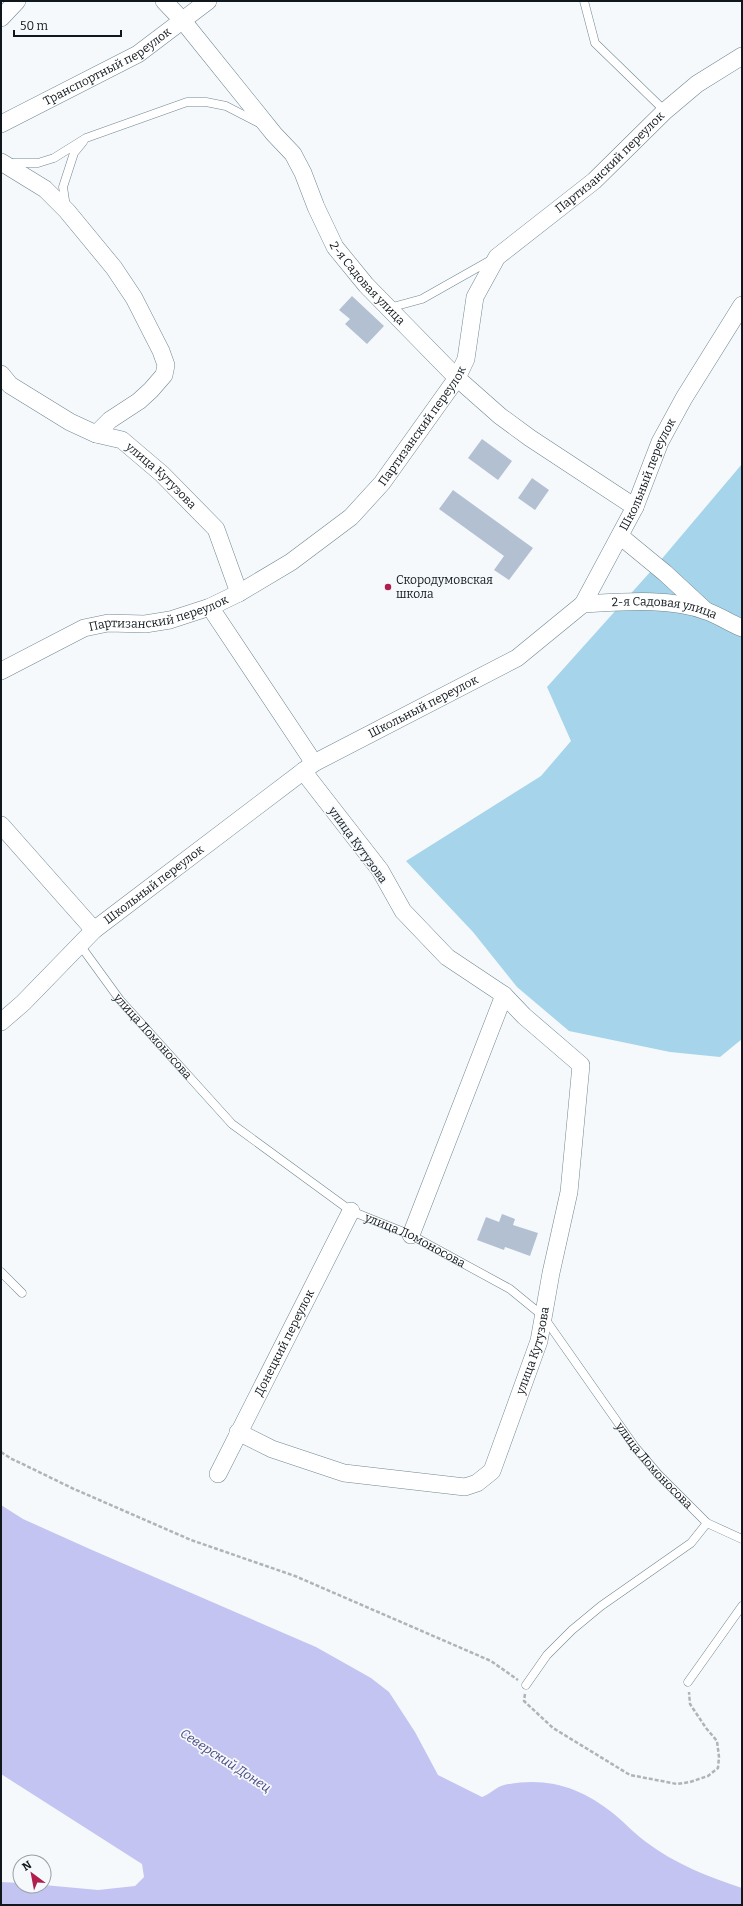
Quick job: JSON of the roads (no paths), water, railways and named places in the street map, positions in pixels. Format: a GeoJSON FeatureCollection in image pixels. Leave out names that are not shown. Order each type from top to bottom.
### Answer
{"type":"FeatureCollection","features":[{"type":"Feature","properties":{"kind":"street"},"geometry":{"type":"LineString","coordinates":[[1,18],[17,1]]}},
{"type":"Feature","properties":{"kind":"street","name":"2-я Садовая улица"},"geometry":{"type":"LineString","coordinates":[[164,1],[183,21],[274,134],[293,154],[303,173],[316,207],[336,247],[366,285],[457,378],[500,416],[530,438],[635,507]]}},
{"type":"Feature","properties":{"kind":"street","name":"Транспортный переулок"},"geometry":{"type":"LineString","coordinates":[[1,124],[138,54],[208,1]]}},
{"type":"Feature","properties":{"kind":"street","name":"Партизанский переулок"},"geometry":{"type":"LineString","coordinates":[[1,671],[84,628],[108,623],[145,624],[170,620],[210,607],[240,593],[291,562],[351,517],[382,483],[457,378],[466,359],[475,297],[497,257],[594,181],[665,111],[697,84],[742,56]]}},
{"type":"Feature","properties":{"kind":"street"},"geometry":{"type":"LineString","coordinates":[[2,163],[45,189],[67,211],[114,268],[130,292],[161,351],[166,365],[164,375],[151,390],[139,401],[110,420],[96,434]]}},
{"type":"Feature","properties":{"kind":"street","name":"Школьный переулок"},"geometry":{"type":"LineString","coordinates":[[1,1022],[23,1003],[94,930],[309,767],[517,658],[583,604],[635,507],[660,442],[684,398],[742,305]]}},
{"type":"Feature","properties":{"kind":"street","name":"улица Кутузова"},"geometry":{"type":"LineString","coordinates":[[1,374],[10,386],[70,422],[96,434],[122,440],[162,474],[216,529],[240,593]]}},
{"type":"Feature","properties":{"kind":"street"},"geometry":{"type":"LineString","coordinates":[[620,536],[665,573],[705,610]]}},
{"type":"Feature","properties":{"kind":"street","name":"2-я Садовая улица"},"geometry":{"type":"LineString","coordinates":[[583,604],[638,601],[677,605],[705,610],[742,628]]}},
{"type":"Feature","properties":{"kind":"street","name":"улица Кутузова"},"geometry":{"type":"LineString","coordinates":[[210,607],[309,767],[380,870],[403,912],[448,957],[504,995],[524,1016],[581,1065],[570,1192],[539,1341],[492,1471],[477,1484],[464,1487],[344,1473],[272,1450],[238,1432]]}},
{"type":"Feature","properties":{"kind":"street"},"geometry":{"type":"LineString","coordinates":[[1,825],[94,930]]}},
{"type":"Feature","properties":{"kind":"street"},"geometry":{"type":"LineString","coordinates":[[410,1235],[504,995]]}},
{"type":"Feature","properties":{"kind":"street","name":"Донецкий переулок"},"geometry":{"type":"LineString","coordinates":[[218,1474],[351,1211]]}},
{"type":"Feature","properties":{"kind":"lane"},"geometry":{"type":"LineString","coordinates":[[584,1],[595,43],[665,111]]}},
{"type":"Feature","properties":{"kind":"lane"},"geometry":{"type":"LineString","coordinates":[[2,163],[38,163],[54,158],[86,138],[187,102],[206,102],[226,106],[251,117],[274,134]]}},
{"type":"Feature","properties":{"kind":"lane"},"geometry":{"type":"LineString","coordinates":[[67,211],[63,187],[74,153],[86,138]]}},
{"type":"Feature","properties":{"kind":"lane"},"geometry":{"type":"LineString","coordinates":[[389,308],[422,299],[497,257]]}},
{"type":"Feature","properties":{"kind":"lane","name":"улица Ломоносова"},"geometry":{"type":"LineString","coordinates":[[80,945],[120,1000],[232,1124],[351,1211],[410,1235],[510,1289],[543,1316],[635,1447],[658,1474],[707,1523],[742,1539]]}},
{"type":"Feature","properties":{"kind":"lane"},"geometry":{"type":"LineString","coordinates":[[1,1272],[22,1293]]}},
{"type":"Feature","properties":{"kind":"lane"},"geometry":{"type":"LineString","coordinates":[[526,1686],[547,1655],[572,1630],[601,1606],[692,1543],[707,1523]]}},
{"type":"Feature","properties":{"kind":"lane"},"geometry":{"type":"LineString","coordinates":[[688,1682],[742,1606]]}},
{"type":"Feature","properties":{"kind":"water","name":"Северский Донец"},"geometry":{"type":"Polygon","coordinates":[[[1,1505],[23,1519],[316,1647],[371,1678],[389,1692],[415,1732],[438,1775],[482,1797],[504,1785],[534,1782],[549,1783],[576,1791],[602,1805],[657,1850],[680,1863],[742,1888],[742,1905],[1,1905],[1,1882],[12,1883],[12,1894],[52,1894],[52,1886],[98,1890],[135,1886],[144,1877],[142,1864],[1,1774],[1,1505]]]}},
{"type":"Feature","properties":{"kind":"place","name":"Скородумовская школа"},"geometry":{"type":"Point","coordinates":[388,587]}}]}
